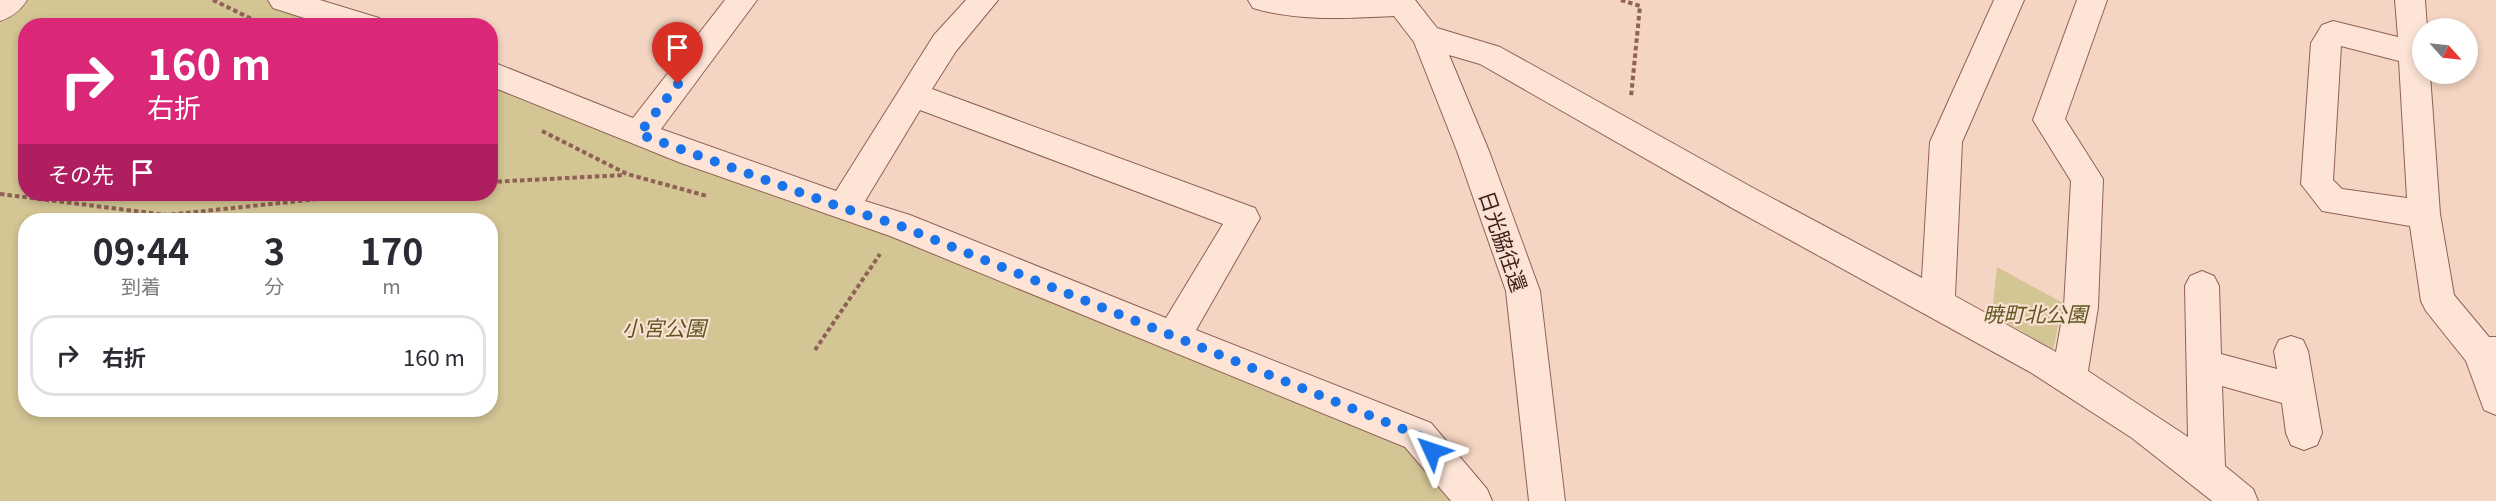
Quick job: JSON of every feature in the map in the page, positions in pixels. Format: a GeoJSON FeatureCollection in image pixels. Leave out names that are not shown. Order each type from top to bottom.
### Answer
{"type":"FeatureCollection","features":[{"type":"Feature","properties":{"kind":"street"},"geometry":{"type":"LineString","coordinates":[[0,10],[12,0]]}},
{"type":"Feature","properties":{"kind":"street"},"geometry":{"type":"LineString","coordinates":[[283,0],[342,18]]}},
{"type":"Feature","properties":{"kind":"street"},"geometry":{"type":"LineString","coordinates":[[639,134],[742,0]]}},
{"type":"Feature","properties":{"kind":"street"},"geometry":{"type":"LineString","coordinates":[[843,208],[945,43],[983,0]]}},
{"type":"Feature","properties":{"kind":"street"},"geometry":{"type":"LineString","coordinates":[[1263,0],[1318,8],[1400,2]]}},
{"type":"Feature","properties":{"kind":"street"},"geometry":{"type":"LineString","coordinates":[[1938,302],[1946,142],[2009,0]]}},
{"type":"Feature","properties":{"kind":"street"},"geometry":{"type":"LineString","coordinates":[[2069,379],[2081,307],[2086,179],[2049,120],[2092,0]]}},
{"type":"Feature","properties":{"kind":"street"},"geometry":{"type":"LineString","coordinates":[[2410,0],[2412,26]]}},
{"type":"Feature","properties":{"kind":"street","name":"日光脇往還"},"geometry":{"type":"LineString","coordinates":[[1400,2],[1427,38],[1473,151],[1523,291],[1547,501]]}},
{"type":"Feature","properties":{"kind":"street"},"geometry":{"type":"LineString","coordinates":[[2412,53],[2333,33],[2326,43],[2317,184],[2333,201],[2424,214]]}},
{"type":"Feature","properties":{"kind":"street"},"geometry":{"type":"LineString","coordinates":[[1427,38],[1489,55],[1829,245],[1938,302],[2069,379],[2207,471],[2240,501]]}},
{"type":"Feature","properties":{"kind":"street"},"geometry":{"type":"LineString","coordinates":[[498,76],[639,134],[843,208],[898,225],[1418,435],[1474,501]]}},
{"type":"Feature","properties":{"kind":"street"},"geometry":{"type":"LineString","coordinates":[[2416,84],[2424,214],[2438,301],[2488,352],[2496,399]]}},
{"type":"Feature","properties":{"kind":"street"},"geometry":{"type":"LineString","coordinates":[[913,95],[1244,218],[1174,336]]}},
{"type":"Feature","properties":{"kind":"street"},"geometry":{"type":"LineString","coordinates":[[2202,286],[2207,471]]}},
{"type":"Feature","properties":{"kind":"street"},"geometry":{"type":"LineString","coordinates":[[2291,351],[2304,433]]}},
{"type":"Feature","properties":{"kind":"street"},"geometry":{"type":"LineString","coordinates":[[2204,365],[2297,390]]}},
{"type":"Feature","properties":{"kind":"path"},"geometry":{"type":"LineString","coordinates":[[213,0],[247,18]]}},
{"type":"Feature","properties":{"kind":"path"},"geometry":{"type":"LineString","coordinates":[[1621,0],[1640,6],[1627,133]]}},
{"type":"Feature","properties":{"kind":"path"},"geometry":{"type":"LineString","coordinates":[[498,182],[627,174]]}},
{"type":"Feature","properties":{"kind":"path"},"geometry":{"type":"LineString","coordinates":[[0,194],[18,196]]}},
{"type":"Feature","properties":{"kind":"path"},"geometry":{"type":"LineString","coordinates":[[56,201],[151,213]]}},
{"type":"Feature","properties":{"kind":"path"},"geometry":{"type":"LineString","coordinates":[[186,213],[299,201]]}},
{"type":"Feature","properties":{"kind":"path"},"geometry":{"type":"LineString","coordinates":[[815,350],[898,225]]}},
{"type":"Feature","properties":{"kind":"green space","name":"小宮公園"},"geometry":{"type":"Polygon","coordinates":[[[12,0],[283,0],[344,18],[18,18],[18,201],[498,201],[498,76],[1418,435],[1470,501],[0,501],[0,10],[12,0]]]}},
{"type":"Feature","properties":{"kind":"green space","name":"暁町北公園"},"geometry":{"type":"Polygon","coordinates":[[[1997,267],[2063,303],[2053,350],[1992,314],[1997,267]]]}},
{"type":"Feature","properties":{"kind":"route"},"geometry":{"type":"LineString","coordinates":[[678,84],[639,134],[843,208],[898,225],[1418,435],[1432,451]]}}]}
